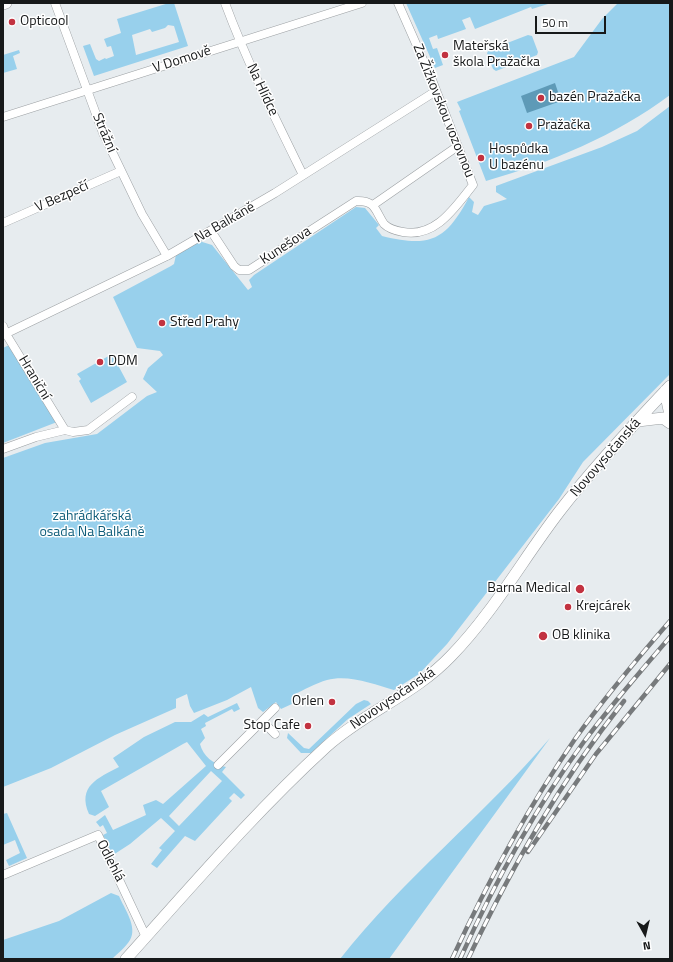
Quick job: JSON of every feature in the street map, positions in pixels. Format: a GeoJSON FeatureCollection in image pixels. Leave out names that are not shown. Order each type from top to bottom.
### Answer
{"type":"FeatureCollection","features":[{"type":"Feature","properties":{"kind":"main road"},"geometry":{"type":"LineString","coordinates":[[664,395],[670,415]]}},
{"type":"Feature","properties":{"kind":"main road","name":"Novovysočanská"},"geometry":{"type":"LineString","coordinates":[[126,959],[173,905],[267,805],[326,747],[365,717],[412,690],[430,676],[452,655],[497,599],[560,511],[638,421],[664,395]]}},
{"type":"Feature","properties":{"kind":"main road"},"geometry":{"type":"LineString","coordinates":[[638,421],[662,418],[670,423]]}},
{"type":"Feature","properties":{"kind":"street","name":"Strážní"},"geometry":{"type":"LineString","coordinates":[[55,3],[103,133],[142,214],[168,256]]}},
{"type":"Feature","properties":{"kind":"street","name":"Na Hlídce"},"geometry":{"type":"LineString","coordinates":[[225,3],[239,41],[270,109],[303,174]]}},
{"type":"Feature","properties":{"kind":"street","name":"V Domově"},"geometry":{"type":"LineString","coordinates":[[3,117],[362,3]]}},
{"type":"Feature","properties":{"kind":"street","name":"Za Žižkovskou vozovnou"},"geometry":{"type":"LineString","coordinates":[[373,205],[385,225],[395,231],[406,233],[428,229],[448,216],[473,185],[436,91],[398,3]]}},
{"type":"Feature","properties":{"kind":"street","name":"Na Balkáně"},"geometry":{"type":"LineString","coordinates":[[4,332],[168,256],[211,232],[436,91]]}},
{"type":"Feature","properties":{"kind":"street"},"geometry":{"type":"LineString","coordinates":[[373,205],[458,146]]}},
{"type":"Feature","properties":{"kind":"street","name":"V Bezpečí"},"geometry":{"type":"LineString","coordinates":[[3,223],[121,170]]}},
{"type":"Feature","properties":{"kind":"street","name":"Kunešova"},"geometry":{"type":"LineString","coordinates":[[211,232],[234,266],[239,270],[249,270],[356,201],[364,201],[373,205]]}},
{"type":"Feature","properties":{"kind":"street","name":"Hraniční"},"geometry":{"type":"LineString","coordinates":[[4,332],[66,430]]}},
{"type":"Feature","properties":{"kind":"street"},"geometry":{"type":"LineString","coordinates":[[3,449],[36,437],[66,430],[73,432],[88,430],[132,397]]}},
{"type":"Feature","properties":{"kind":"street"},"geometry":{"type":"LineString","coordinates":[[218,764],[275,708]]}},
{"type":"Feature","properties":{"kind":"street"},"geometry":{"type":"LineString","coordinates":[[262,721],[275,734]]}},
{"type":"Feature","properties":{"kind":"street","name":"Odlehlá"},"geometry":{"type":"LineString","coordinates":[[3,875],[98,835],[146,937]]}},
{"type":"Feature","properties":{"kind":"green space"},"geometry":{"type":"Polygon","coordinates":[[[169,3],[174,3],[188,46],[94,76],[83,46],[90,44],[96,59],[99,61],[114,56],[111,46],[107,47],[104,39],[121,33],[117,19],[169,3]],[[168,25],[165,28],[152,32],[150,29],[132,35],[136,55],[179,42],[174,26],[168,25]]]}},
{"type":"Feature","properties":{"kind":"green space"},"geometry":{"type":"Polygon","coordinates":[[[406,3],[548,4],[532,9],[531,7],[475,29],[470,17],[462,20],[466,29],[438,39],[437,35],[429,38],[433,49],[437,48],[443,65],[435,68],[406,3]]]}},
{"type":"Feature","properties":{"kind":"green space"},"geometry":{"type":"Polygon","coordinates":[[[618,3],[670,3],[670,95],[627,123],[582,146],[511,174],[486,181],[459,111],[461,110],[457,102],[574,57],[602,19],[618,3]]]}},
{"type":"Feature","properties":{"kind":"green space"},"geometry":{"type":"Polygon","coordinates":[[[528,35],[532,36],[538,52],[537,55],[496,71],[493,69],[487,53],[489,50],[528,35]]]}},
{"type":"Feature","properties":{"kind":"green space"},"geometry":{"type":"Polygon","coordinates":[[[19,50],[20,53],[13,56],[17,69],[3,73],[3,55],[19,50]]]}},
{"type":"Feature","properties":{"kind":"green space","name":"zahrádkářská osada Na Balkáně"},"geometry":{"type":"Polygon","coordinates":[[[670,106],[670,374],[583,462],[559,499],[447,644],[419,674],[394,690],[352,679],[335,678],[314,685],[293,695],[294,703],[281,709],[276,702],[263,712],[258,708],[251,687],[227,700],[194,713],[190,706],[187,694],[176,699],[176,708],[115,735],[51,768],[3,787],[3,458],[45,443],[97,434],[147,396],[157,392],[143,379],[148,368],[163,355],[160,351],[137,348],[113,297],[171,266],[174,264],[176,255],[199,241],[212,245],[248,290],[252,287],[249,280],[254,275],[356,207],[365,208],[379,225],[376,228],[382,236],[399,240],[413,241],[435,237],[453,223],[469,197],[474,202],[472,212],[478,215],[484,206],[507,199],[496,192],[496,186],[602,147],[637,131],[670,106]]]}},
{"type":"Feature","properties":{"kind":"green space"},"geometry":{"type":"Polygon","coordinates":[[[9,345],[57,422],[3,443],[3,348],[9,345]]]}},
{"type":"Feature","properties":{"kind":"green space"},"geometry":{"type":"Polygon","coordinates":[[[112,354],[127,382],[91,403],[79,381],[81,379],[77,374],[112,354]]]}},
{"type":"Feature","properties":{"kind":"green space"},"geometry":{"type":"Polygon","coordinates":[[[364,700],[371,704],[348,719],[311,753],[301,753],[287,738],[288,733],[304,748],[309,749],[356,704],[364,700]]]}},
{"type":"Feature","properties":{"kind":"green space"},"geometry":{"type":"Polygon","coordinates":[[[237,703],[240,709],[234,712],[232,709],[205,723],[206,726],[201,729],[205,738],[200,744],[201,748],[209,759],[226,767],[222,772],[245,795],[241,799],[234,793],[229,798],[232,801],[195,841],[185,836],[157,868],[151,864],[162,850],[159,848],[175,831],[161,818],[130,844],[113,855],[103,835],[107,833],[103,825],[100,827],[96,822],[105,815],[113,830],[146,815],[143,805],[156,800],[163,804],[206,766],[187,742],[101,791],[109,807],[95,816],[89,814],[86,804],[86,796],[92,784],[97,779],[119,767],[113,758],[144,737],[175,722],[191,722],[204,714],[208,717],[237,703]],[[211,771],[169,816],[179,826],[222,781],[211,771]]]}},
{"type":"Feature","properties":{"kind":"green space"},"geometry":{"type":"Polygon","coordinates":[[[550,738],[389,959],[340,959],[390,902],[498,794],[550,738]]]}},
{"type":"Feature","properties":{"kind":"green space"},"geometry":{"type":"Polygon","coordinates":[[[7,813],[27,858],[9,866],[6,860],[20,853],[15,840],[3,845],[3,814],[7,813]]]}},
{"type":"Feature","properties":{"kind":"green space"},"geometry":{"type":"Polygon","coordinates":[[[111,893],[119,896],[129,918],[132,929],[132,935],[128,943],[112,959],[3,959],[3,940],[59,921],[111,893]]]}},
{"type":"Feature","properties":{"kind":"shaded area","name":"bazén Pražačka"},"geometry":{"type":"Polygon","coordinates":[[[555,83],[561,101],[527,113],[521,96],[555,83]]]}},
{"type":"Feature","properties":{"kind":"railway"},"geometry":{"type":"LineString","coordinates":[[452,959],[494,874],[524,819],[557,765],[597,709],[670,621]]}},
{"type":"Feature","properties":{"kind":"railway"},"geometry":{"type":"LineString","coordinates":[[460,959],[501,875],[548,794],[593,729],[670,637]]}},
{"type":"Feature","properties":{"kind":"railway"},"geometry":{"type":"LineString","coordinates":[[528,852],[596,754],[670,664]]}},
{"type":"Feature","properties":{"kind":"railway"},"geometry":{"type":"LineString","coordinates":[[468,959],[502,891],[538,826],[600,732],[624,701]]}},
{"type":"Feature","properties":{"kind":"place","name":"Opticool"},"geometry":{"type":"Point","coordinates":[12,22]}},
{"type":"Feature","properties":{"kind":"place","name":"Mateřská škola Pražačka"},"geometry":{"type":"Point","coordinates":[445,55]}},
{"type":"Feature","properties":{"kind":"place","name":"bazén Pražačka"},"geometry":{"type":"Point","coordinates":[541,98]}},
{"type":"Feature","properties":{"kind":"place","name":"Pražačka"},"geometry":{"type":"Point","coordinates":[529,126]}},
{"type":"Feature","properties":{"kind":"place","name":"Hospůdka U bazénu"},"geometry":{"type":"Point","coordinates":[481,158]}},
{"type":"Feature","properties":{"kind":"place","name":"Střed Prahy"},"geometry":{"type":"Point","coordinates":[162,323]}},
{"type":"Feature","properties":{"kind":"place","name":"DDM"},"geometry":{"type":"Point","coordinates":[100,362]}},
{"type":"Feature","properties":{"kind":"place","name":"Barna Medical"},"geometry":{"type":"Point","coordinates":[580,589]}},
{"type":"Feature","properties":{"kind":"place","name":"Krejcárek"},"geometry":{"type":"Point","coordinates":[568,607]}},
{"type":"Feature","properties":{"kind":"place","name":"OB klinika"},"geometry":{"type":"Point","coordinates":[543,636]}},
{"type":"Feature","properties":{"kind":"place","name":"Orlen"},"geometry":{"type":"Point","coordinates":[332,702]}},
{"type":"Feature","properties":{"kind":"place","name":"Stop Cafe"},"geometry":{"type":"Point","coordinates":[308,726]}}]}
